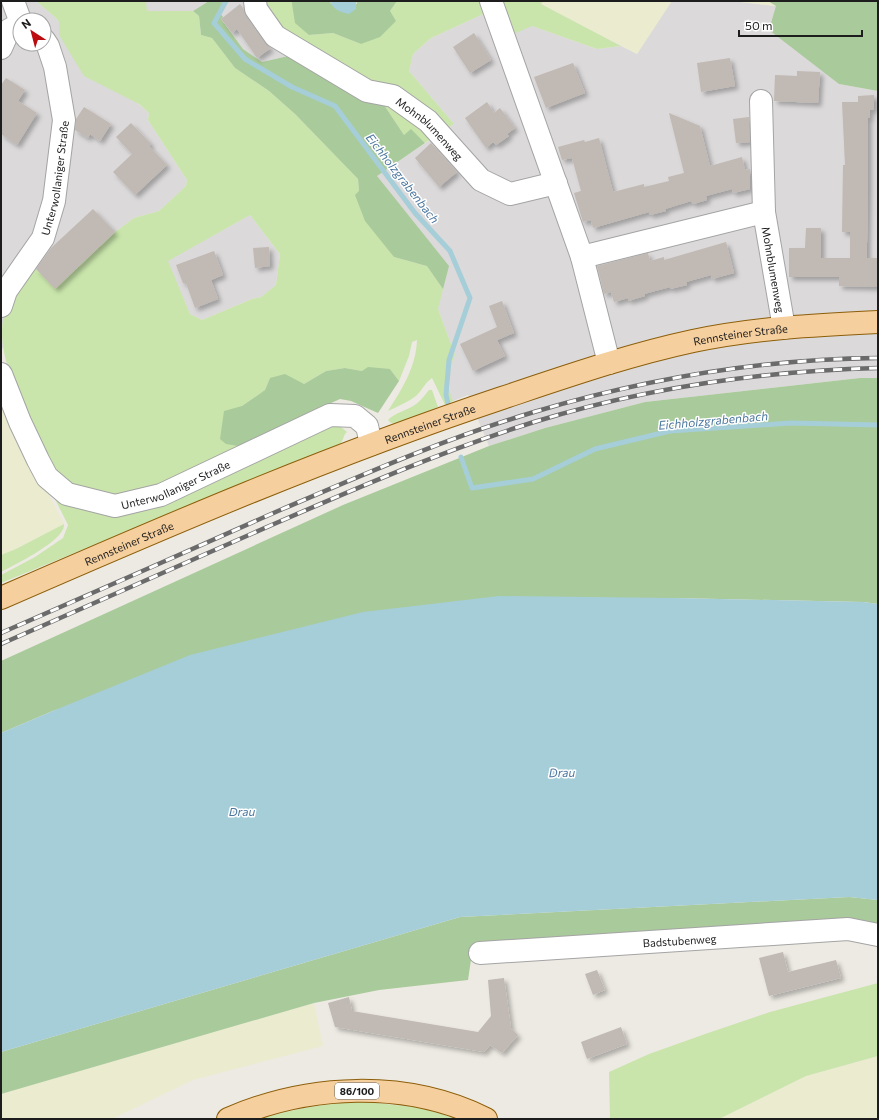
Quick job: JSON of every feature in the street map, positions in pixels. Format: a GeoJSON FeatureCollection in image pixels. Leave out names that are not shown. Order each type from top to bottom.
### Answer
{"type":"FeatureCollection","features":[{"type":"Feature","properties":{"kind":"main road","name":"Rennsteiner Straße"},"geometry":{"type":"LineString","coordinates":[[1,598],[150,533],[371,444],[609,362],[694,341],[784,328],[878,322]]}},
{"type":"Feature","properties":{"kind":"main road","name":"86/100"},"geometry":{"type":"LineString","coordinates":[[228,1119],[282,1100],[330,1092],[380,1091],[430,1099],[472,1112],[486,1119]]}},
{"type":"Feature","properties":{"kind":"street"},"geometry":{"type":"LineString","coordinates":[[13,1],[17,12]]}},
{"type":"Feature","properties":{"kind":"street","name":"Mohnblumenweg"},"geometry":{"type":"LineString","coordinates":[[255,1],[256,9],[275,36],[367,91],[393,96],[428,121],[481,180],[510,194],[556,183]]}},
{"type":"Feature","properties":{"kind":"street"},"geometry":{"type":"LineString","coordinates":[[491,1],[582,256],[609,362]]}},
{"type":"Feature","properties":{"kind":"street"},"geometry":{"type":"LineString","coordinates":[[1,48],[9,30],[12,28]]}},
{"type":"Feature","properties":{"kind":"street","name":"Unterwollaniger Straße"},"geometry":{"type":"LineString","coordinates":[[1,306],[6,291],[44,238],[54,201],[64,120],[56,67],[50,52]]}},
{"type":"Feature","properties":{"kind":"street","name":"Mohnblumenweg"},"geometry":{"type":"LineString","coordinates":[[761,101],[764,212],[784,328]]}},
{"type":"Feature","properties":{"kind":"street","name":"Mohnblumenweg"},"geometry":{"type":"LineString","coordinates":[[582,256],[764,212]]}},
{"type":"Feature","properties":{"kind":"street","name":"Unterwollaniger Straße"},"geometry":{"type":"LineString","coordinates":[[1,374],[23,428],[47,477],[67,494],[115,506],[161,495],[330,415],[355,416],[367,426],[371,444]]}},
{"type":"Feature","properties":{"kind":"street","name":"Badstubenweg"},"geometry":{"type":"LineString","coordinates":[[480,953],[848,929],[878,935]]}},
{"type":"Feature","properties":{"kind":"shaded area"},"geometry":{"type":"Polygon","coordinates":[[[1,1],[36,1],[49,12],[12,12],[12,52],[52,52],[52,15],[59,22],[59,35],[149,113],[148,120],[187,180],[186,186],[159,211],[134,218],[115,232],[55,289],[33,266],[2,326],[3,348],[1,350],[1,1]]]}},
{"type":"Feature","properties":{"kind":"shaded area"},"geometry":{"type":"Polygon","coordinates":[[[146,1],[209,1],[193,11],[146,11],[146,1]]]}},
{"type":"Feature","properties":{"kind":"shaded area"},"geometry":{"type":"Polygon","coordinates":[[[230,1],[251,1],[297,54],[262,62],[243,49],[221,19],[218,11],[230,1]]]}},
{"type":"Feature","properties":{"kind":"shaded area"},"geometry":{"type":"Polygon","coordinates":[[[671,1],[732,1],[776,6],[839,84],[878,91],[878,378],[860,378],[645,402],[545,428],[489,446],[468,395],[453,401],[450,396],[450,363],[455,355],[438,309],[376,176],[454,124],[409,71],[413,54],[431,38],[490,11],[597,49],[621,46],[637,54],[671,1]]]}},
{"type":"Feature","properties":{"kind":"shaded area"},"geometry":{"type":"Polygon","coordinates":[[[250,215],[280,254],[276,285],[261,297],[252,299],[202,320],[190,314],[167,261],[250,215]]]}},
{"type":"Feature","properties":{"kind":"green space"},"geometry":{"type":"Polygon","coordinates":[[[36,1],[146,1],[147,11],[193,11],[199,16],[201,35],[212,38],[235,68],[269,91],[295,114],[358,179],[359,191],[394,257],[427,266],[443,289],[438,309],[455,355],[451,365],[449,378],[453,401],[445,405],[432,378],[414,397],[388,411],[411,369],[417,340],[412,342],[409,356],[399,381],[390,369],[362,371],[345,368],[326,371],[304,384],[270,378],[265,390],[242,406],[250,448],[177,483],[98,499],[55,475],[45,457],[6,361],[2,331],[5,309],[10,297],[33,266],[55,288],[115,232],[134,218],[159,211],[186,186],[187,180],[148,120],[149,113],[139,104],[84,76],[59,35],[59,22],[52,15],[52,12],[49,12],[36,1]],[[250,215],[168,261],[190,314],[202,320],[252,299],[261,297],[276,285],[280,254],[250,215]]]}},
{"type":"Feature","properties":{"kind":"green space"},"geometry":{"type":"Polygon","coordinates":[[[209,1],[230,1],[218,11],[223,17],[221,19],[243,49],[262,62],[297,54],[380,99],[404,135],[411,129],[425,143],[377,176],[449,266],[443,289],[427,266],[394,257],[365,221],[355,195],[359,191],[358,179],[295,114],[269,91],[235,68],[212,38],[201,35],[199,16],[193,11],[209,1]]]}},
{"type":"Feature","properties":{"kind":"green space"},"geometry":{"type":"Polygon","coordinates":[[[258,1],[292,1],[292,4],[309,35],[333,33],[361,44],[397,1],[486,1],[490,11],[431,38],[413,54],[409,71],[454,124],[440,133],[289,37],[258,1]]]}},
{"type":"Feature","properties":{"kind":"green space"},"geometry":{"type":"Polygon","coordinates":[[[292,1],[330,1],[331,4],[357,4],[356,1],[397,1],[390,11],[396,21],[380,37],[361,44],[333,33],[309,35],[295,23],[292,1]]]}},
{"type":"Feature","properties":{"kind":"green space"},"geometry":{"type":"Polygon","coordinates":[[[496,1],[543,1],[541,4],[621,46],[597,49],[532,26],[509,36],[496,1]]]}},
{"type":"Feature","properties":{"kind":"green space"},"geometry":{"type":"Polygon","coordinates":[[[543,1],[672,1],[637,54],[541,4],[543,1]]]}},
{"type":"Feature","properties":{"kind":"green space"},"geometry":{"type":"Polygon","coordinates":[[[732,1],[768,1],[776,6],[732,1]]]}},
{"type":"Feature","properties":{"kind":"green space"},"geometry":{"type":"Polygon","coordinates":[[[768,1],[878,1],[878,91],[839,84],[769,30],[776,6],[768,1]]]}},
{"type":"Feature","properties":{"kind":"green space"},"geometry":{"type":"Polygon","coordinates":[[[380,99],[434,137],[425,143],[411,130],[404,135],[380,99]]]}},
{"type":"Feature","properties":{"kind":"green space"},"geometry":{"type":"Polygon","coordinates":[[[368,367],[390,369],[399,381],[378,413],[351,401],[340,399],[298,418],[257,442],[250,448],[226,444],[220,439],[224,411],[242,406],[265,390],[270,378],[285,374],[304,384],[326,371],[345,368],[362,371],[368,367]]]}},
{"type":"Feature","properties":{"kind":"green space"},"geometry":{"type":"Polygon","coordinates":[[[860,378],[878,378],[878,604],[863,602],[675,598],[55,710],[1,733],[1,661],[343,505],[489,446],[545,428],[645,402],[860,378]]]}},
{"type":"Feature","properties":{"kind":"green space"},"geometry":{"type":"Polygon","coordinates":[[[429,390],[432,390],[438,407],[399,424],[391,423],[388,420],[410,408],[422,399],[429,390]]]}},
{"type":"Feature","properties":{"kind":"green space"},"geometry":{"type":"Polygon","coordinates":[[[1,391],[49,489],[50,497],[64,524],[16,549],[1,555],[1,391]]]}},
{"type":"Feature","properties":{"kind":"green space"},"geometry":{"type":"Polygon","coordinates":[[[332,424],[341,427],[347,432],[340,444],[1,583],[1,575],[35,557],[63,538],[68,525],[54,497],[55,494],[76,507],[94,512],[110,514],[171,501],[222,479],[332,424]]]}},
{"type":"Feature","properties":{"kind":"green space"},"geometry":{"type":"Polygon","coordinates":[[[64,524],[57,537],[48,544],[27,558],[1,572],[1,555],[16,549],[64,524]]]}},
{"type":"Feature","properties":{"kind":"green space"},"geometry":{"type":"Polygon","coordinates":[[[849,897],[878,900],[878,926],[473,946],[468,980],[379,990],[314,1003],[1,1094],[1,1052],[460,917],[849,897]]]}},
{"type":"Feature","properties":{"kind":"green space"},"geometry":{"type":"Polygon","coordinates":[[[878,983],[878,1056],[806,1076],[719,1119],[610,1119],[609,1072],[649,1054],[770,1012],[878,983]]]}},
{"type":"Feature","properties":{"kind":"green space"},"geometry":{"type":"Polygon","coordinates":[[[314,1003],[323,1046],[193,1080],[112,1119],[1,1119],[1,1094],[314,1003]]]}},
{"type":"Feature","properties":{"kind":"green space"},"geometry":{"type":"Polygon","coordinates":[[[878,1056],[878,1119],[719,1119],[806,1076],[878,1056]]]}},
{"type":"Feature","properties":{"kind":"green space"},"geometry":{"type":"Polygon","coordinates":[[[358,1101],[422,1108],[457,1119],[260,1119],[308,1107],[358,1101]]]}},
{"type":"Feature","properties":{"kind":"water"},"geometry":{"type":"Polygon","coordinates":[[[330,1],[356,1],[356,9],[349,14],[335,9],[330,1]]]}},
{"type":"Feature","properties":{"kind":"water","name":"Drau"},"geometry":{"type":"Polygon","coordinates":[[[499,596],[675,598],[863,602],[878,604],[878,900],[849,897],[460,917],[1,1052],[1,733],[190,655],[363,612],[499,596]]]}},
{"type":"Feature","properties":{"kind":"building"},"geometry":{"type":"Polygon","coordinates":[[[240,4],[246,16],[265,43],[271,48],[257,58],[237,29],[232,33],[221,19],[240,4]]]}},
{"type":"Feature","properties":{"kind":"building"},"geometry":{"type":"Polygon","coordinates":[[[474,33],[491,60],[470,73],[453,47],[474,33]]]}},
{"type":"Feature","properties":{"kind":"building"},"geometry":{"type":"Polygon","coordinates":[[[730,58],[735,86],[701,92],[697,63],[730,58]]]}},
{"type":"Feature","properties":{"kind":"building"},"geometry":{"type":"Polygon","coordinates":[[[573,63],[585,93],[546,108],[534,77],[573,63]]]}},
{"type":"Feature","properties":{"kind":"building"},"geometry":{"type":"Polygon","coordinates":[[[797,71],[820,72],[818,103],[774,101],[775,75],[797,76],[797,71]]]}},
{"type":"Feature","properties":{"kind":"building"},"geometry":{"type":"Polygon","coordinates":[[[6,78],[25,90],[18,101],[37,113],[17,145],[1,134],[1,85],[6,78]]]}},
{"type":"Feature","properties":{"kind":"building"},"geometry":{"type":"Polygon","coordinates":[[[874,95],[874,110],[870,110],[870,118],[868,118],[867,258],[878,258],[878,287],[839,286],[839,277],[789,277],[789,248],[805,248],[806,228],[821,228],[821,258],[850,258],[850,232],[842,232],[843,165],[845,165],[842,102],[858,102],[858,96],[874,95]]]}},
{"type":"Feature","properties":{"kind":"building"},"geometry":{"type":"Polygon","coordinates":[[[487,102],[494,113],[500,108],[515,128],[507,134],[509,136],[496,145],[493,142],[486,148],[465,118],[487,102]]]}},
{"type":"Feature","properties":{"kind":"building"},"geometry":{"type":"Polygon","coordinates":[[[84,107],[111,124],[100,141],[90,134],[88,138],[75,130],[76,119],[84,107]]]}},
{"type":"Feature","properties":{"kind":"building"},"geometry":{"type":"Polygon","coordinates":[[[669,113],[700,126],[710,166],[742,157],[745,170],[750,169],[750,189],[733,193],[732,189],[706,196],[707,200],[693,204],[691,201],[665,209],[666,211],[650,215],[649,212],[593,228],[591,220],[583,222],[574,193],[581,191],[572,158],[562,160],[558,147],[584,140],[585,142],[599,138],[613,192],[644,184],[644,187],[669,181],[668,177],[684,173],[669,113]]]}},
{"type":"Feature","properties":{"kind":"building"},"geometry":{"type":"Polygon","coordinates":[[[749,117],[750,142],[736,143],[733,119],[749,117]]]}},
{"type":"Feature","properties":{"kind":"building"},"geometry":{"type":"Polygon","coordinates":[[[131,123],[151,144],[149,146],[167,165],[135,195],[113,172],[132,154],[116,137],[131,123]]]}},
{"type":"Feature","properties":{"kind":"building"},"geometry":{"type":"Polygon","coordinates":[[[431,143],[457,172],[439,187],[415,158],[431,143]]]}},
{"type":"Feature","properties":{"kind":"building"},"geometry":{"type":"Polygon","coordinates":[[[93,209],[115,232],[55,289],[36,269],[51,248],[93,209]]]}},
{"type":"Feature","properties":{"kind":"building"},"geometry":{"type":"Polygon","coordinates":[[[726,242],[734,273],[712,279],[711,275],[686,282],[687,285],[670,289],[670,287],[644,294],[645,296],[628,301],[628,298],[614,302],[611,292],[604,294],[597,266],[648,253],[650,261],[664,257],[664,260],[726,242]]]}},
{"type":"Feature","properties":{"kind":"building"},"geometry":{"type":"Polygon","coordinates":[[[269,247],[270,266],[255,268],[253,248],[269,247]]]}},
{"type":"Feature","properties":{"kind":"building"},"geometry":{"type":"Polygon","coordinates":[[[214,251],[223,275],[211,280],[218,299],[195,308],[186,283],[183,283],[176,265],[214,251]]]}},
{"type":"Feature","properties":{"kind":"building"},"geometry":{"type":"Polygon","coordinates":[[[502,301],[514,333],[497,340],[505,356],[473,371],[460,344],[497,327],[489,306],[502,301]]]}},
{"type":"Feature","properties":{"kind":"building"},"geometry":{"type":"Polygon","coordinates":[[[783,952],[788,972],[836,960],[841,978],[769,996],[759,958],[783,952]]]}},
{"type":"Feature","properties":{"kind":"building"},"geometry":{"type":"Polygon","coordinates":[[[597,970],[605,990],[593,995],[585,974],[597,970]]]}},
{"type":"Feature","properties":{"kind":"building"},"geometry":{"type":"Polygon","coordinates":[[[504,978],[511,1028],[518,1035],[502,1053],[490,1045],[484,1052],[335,1027],[328,1003],[349,997],[352,1011],[478,1032],[491,1016],[488,980],[504,978]]]}},
{"type":"Feature","properties":{"kind":"building"},"geometry":{"type":"Polygon","coordinates":[[[621,1027],[627,1044],[587,1059],[581,1042],[621,1027]]]}},
{"type":"Feature","properties":{"kind":"waterway","name":"Eichholzgrabenbach"},"geometry":{"type":"LineString","coordinates":[[226,1],[214,23],[245,59],[292,87],[335,106],[415,213],[450,251],[470,298],[449,360],[446,395],[450,411]]}},
{"type":"Feature","properties":{"kind":"waterway","name":"Eichholzgrabenbach"},"geometry":{"type":"LineString","coordinates":[[461,457],[472,488],[533,479],[595,449],[670,431],[791,423],[878,425]]}},
{"type":"Feature","properties":{"kind":"railway"},"geometry":{"type":"LineString","coordinates":[[1,633],[341,484],[436,445],[501,422],[576,400],[704,373],[791,362],[878,358]]}},
{"type":"Feature","properties":{"kind":"railway"},"geometry":{"type":"LineString","coordinates":[[1,644],[370,483],[435,457],[534,422],[618,400],[704,383],[791,373],[878,368]]}}]}
